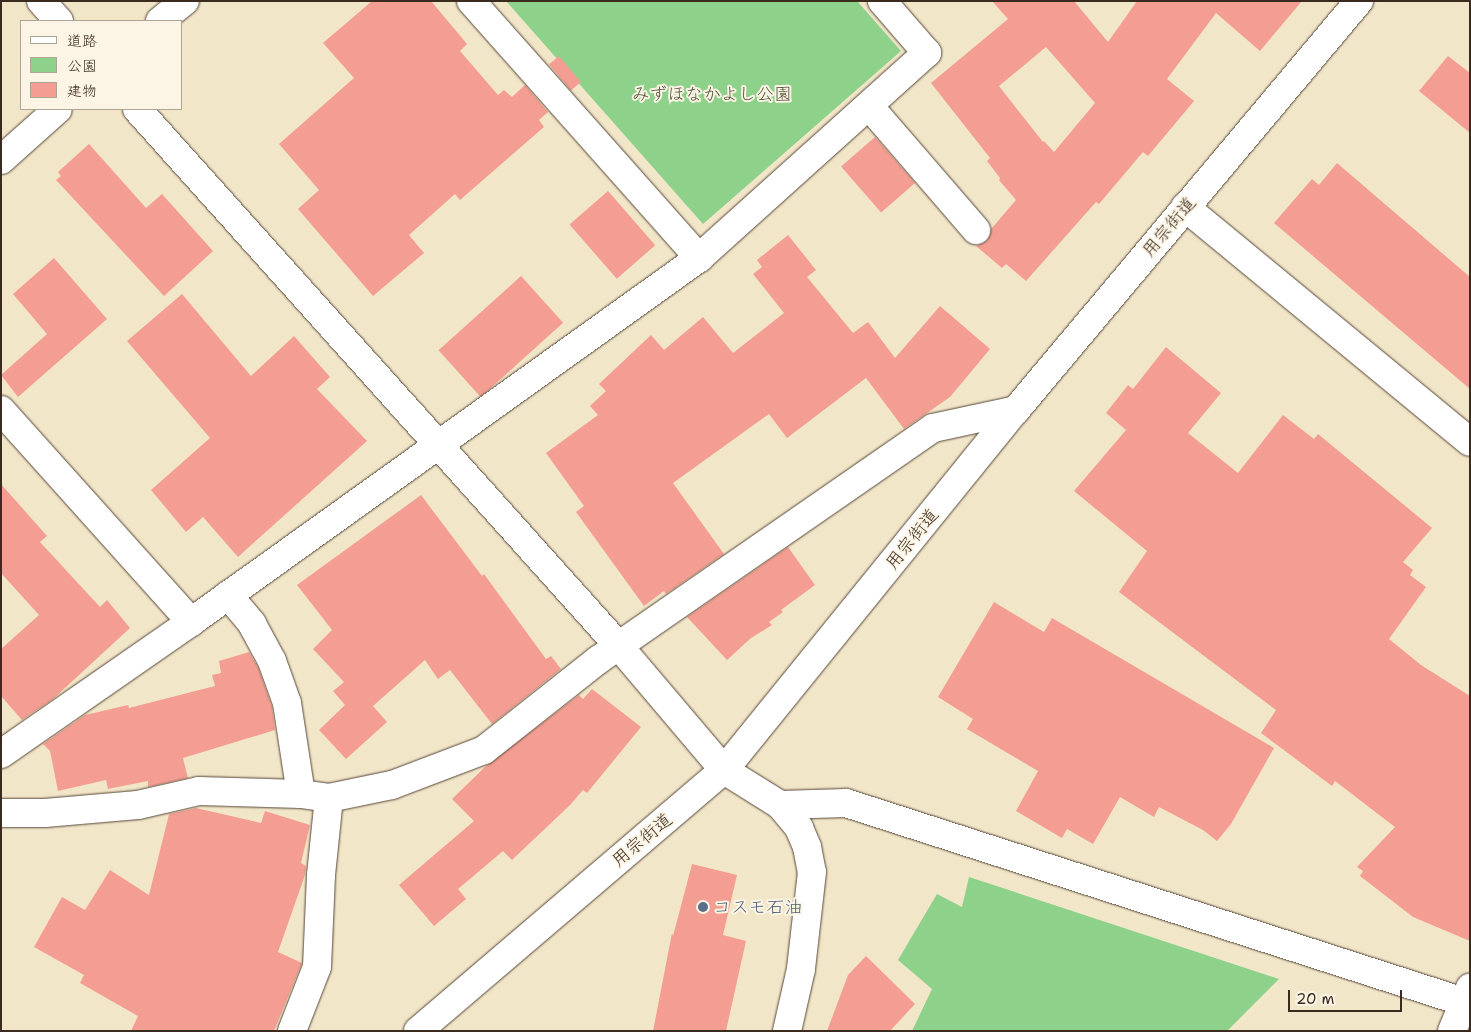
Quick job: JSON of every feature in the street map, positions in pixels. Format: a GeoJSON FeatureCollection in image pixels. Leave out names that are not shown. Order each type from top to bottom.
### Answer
{"type":"FeatureCollection","features":[{"type":"Feature","properties":{"kind":"street"},"geometry":{"type":"LineString","coordinates":[[41,1],[58,20]]}},
{"type":"Feature","properties":{"kind":"street"},"geometry":{"type":"LineString","coordinates":[[161,20],[185,1]]}},
{"type":"Feature","properties":{"kind":"street"},"geometry":{"type":"LineString","coordinates":[[471,1],[699,258]]}},
{"type":"Feature","properties":{"kind":"street"},"geometry":{"type":"LineString","coordinates":[[1,754],[191,622],[699,258],[927,53],[882,1]]}},
{"type":"Feature","properties":{"kind":"street","name":"用宗街道"},"geometry":{"type":"LineString","coordinates":[[418,1031],[724,770],[1016,410],[1354,3]]}},
{"type":"Feature","properties":{"kind":"street"},"geometry":{"type":"LineString","coordinates":[[869,106],[976,230]]}},
{"type":"Feature","properties":{"kind":"street"},"geometry":{"type":"LineString","coordinates":[[1,160],[57,110]]}},
{"type":"Feature","properties":{"kind":"street"},"geometry":{"type":"LineString","coordinates":[[138,110],[618,645],[724,770],[780,805],[802,834],[807,847],[812,872],[800,968],[786,1031]]}},
{"type":"Feature","properties":{"kind":"street"},"geometry":{"type":"LineString","coordinates":[[1185,208],[1470,442]]}},
{"type":"Feature","properties":{"kind":"street"},"geometry":{"type":"LineString","coordinates":[[1,410],[191,622]]}},
{"type":"Feature","properties":{"kind":"street"},"geometry":{"type":"LineString","coordinates":[[1,813],[45,813],[138,806],[199,791],[301,794],[329,798],[392,785],[484,750],[618,645],[933,428],[1016,410]]}},
{"type":"Feature","properties":{"kind":"street"},"geometry":{"type":"LineString","coordinates":[[228,595],[252,624],[272,661],[287,703],[301,794]]}},
{"type":"Feature","properties":{"kind":"street"},"geometry":{"type":"LineString","coordinates":[[292,1031],[317,967],[321,874],[329,798]]}},
{"type":"Feature","properties":{"kind":"street"},"geometry":{"type":"LineString","coordinates":[[780,805],[846,803],[1468,998],[1452,1031]]}},
{"type":"Feature","properties":{"kind":"green space","name":"みずほなかよし公園"},"geometry":{"type":"Polygon","coordinates":[[[506,1],[857,1],[901,51],[703,224],[506,1]]]}},
{"type":"Feature","properties":{"kind":"green space"},"geometry":{"type":"Polygon","coordinates":[[[969,877],[1279,979],[1227,1031],[912,1031],[932,989],[898,960],[937,894],[962,907],[969,877]]]}},
{"type":"Feature","properties":{"kind":"building"},"geometry":{"type":"Polygon","coordinates":[[[372,1],[431,1],[467,44],[460,51],[498,95],[504,90],[512,97],[525,85],[548,112],[539,120],[544,127],[460,200],[455,194],[409,235],[424,253],[373,296],[298,209],[319,190],[279,144],[354,78],[323,43],[372,1]]]}},
{"type":"Feature","properties":{"kind":"building"},"geometry":{"type":"Polygon","coordinates":[[[992,1],[1074,1],[1108,42],[1137,1],[1302,1],[1260,51],[1216,13],[1167,79],[1194,101],[1148,156],[1143,152],[1099,204],[1096,202],[1026,281],[1006,264],[1002,268],[976,246],[987,241],[991,229],[1016,200],[999,180],[1000,178],[987,161],[990,158],[931,83],[1008,19],[992,1]],[[1046,47],[999,86],[1043,142],[1054,152],[1095,103],[1046,47]]]}},
{"type":"Feature","properties":{"kind":"building"},"geometry":{"type":"Polygon","coordinates":[[[559,56],[581,82],[571,90],[549,64],[559,56]]]}},
{"type":"Feature","properties":{"kind":"building"},"geometry":{"type":"Polygon","coordinates":[[[1448,56],[1470,73],[1470,133],[1419,91],[1448,56]]]}},
{"type":"Feature","properties":{"kind":"building"},"geometry":{"type":"Polygon","coordinates":[[[875,137],[915,183],[881,213],[841,167],[875,137]]]}},
{"type":"Feature","properties":{"kind":"building"},"geometry":{"type":"Polygon","coordinates":[[[89,144],[146,208],[162,194],[213,251],[164,296],[56,180],[61,176],[58,172],[89,144]]]}},
{"type":"Feature","properties":{"kind":"building"},"geometry":{"type":"Polygon","coordinates":[[[1337,163],[1470,277],[1470,389],[1274,223],[1312,179],[1319,185],[1337,163]]]}},
{"type":"Feature","properties":{"kind":"building"},"geometry":{"type":"Polygon","coordinates":[[[608,191],[655,245],[617,279],[570,224],[608,191]]]}},
{"type":"Feature","properties":{"kind":"building"},"geometry":{"type":"Polygon","coordinates":[[[788,235],[816,270],[807,277],[853,333],[868,322],[895,358],[940,306],[990,349],[950,397],[904,429],[866,378],[787,438],[769,414],[673,483],[724,554],[666,594],[664,591],[644,606],[576,512],[584,506],[546,453],[598,415],[590,406],[606,391],[599,384],[651,335],[664,350],[703,317],[733,353],[784,313],[753,274],[762,267],[757,260],[788,235]]]}},
{"type":"Feature","properties":{"kind":"building"},"geometry":{"type":"Polygon","coordinates":[[[54,258],[107,319],[18,397],[1,375],[47,334],[13,294],[54,258]]]}},
{"type":"Feature","properties":{"kind":"building"},"geometry":{"type":"Polygon","coordinates":[[[521,276],[563,323],[481,397],[439,350],[521,276]]]}},
{"type":"Feature","properties":{"kind":"building"},"geometry":{"type":"Polygon","coordinates":[[[182,294],[251,376],[294,336],[330,377],[317,389],[367,441],[238,557],[203,517],[186,532],[151,490],[210,438],[127,341],[182,294]]]}},
{"type":"Feature","properties":{"kind":"building"},"geometry":{"type":"Polygon","coordinates":[[[1166,347],[1221,393],[1188,433],[1238,473],[1283,415],[1314,439],[1318,434],[1432,528],[1403,562],[1413,570],[1410,575],[1426,587],[1389,639],[1421,665],[1470,696],[1470,941],[1413,917],[1360,876],[1363,871],[1357,867],[1395,827],[1335,781],[1332,786],[1261,733],[1276,710],[1119,592],[1147,551],[1074,491],[1126,430],[1106,413],[1128,385],[1133,389],[1166,347]]]}},
{"type":"Feature","properties":{"kind":"building"},"geometry":{"type":"Polygon","coordinates":[[[1,484],[47,536],[40,542],[100,607],[107,600],[130,628],[53,699],[22,720],[1,696],[1,649],[39,615],[1,573],[1,484]]]}},
{"type":"Feature","properties":{"kind":"building"},"geometry":{"type":"Polygon","coordinates":[[[421,495],[482,576],[484,574],[546,659],[551,656],[561,669],[492,724],[450,670],[438,679],[425,660],[373,706],[387,722],[346,759],[319,730],[345,705],[333,691],[344,682],[313,649],[332,630],[297,585],[421,495]]]}},
{"type":"Feature","properties":{"kind":"building"},"geometry":{"type":"Polygon","coordinates":[[[788,547],[815,585],[781,610],[783,612],[769,622],[772,625],[751,638],[727,660],[687,617],[788,547]]]}},
{"type":"Feature","properties":{"kind":"building"},"geometry":{"type":"Polygon","coordinates":[[[994,602],[1044,632],[1052,618],[1274,748],[1231,824],[1217,841],[1203,830],[1159,807],[1154,817],[1120,797],[1093,844],[1067,829],[1062,838],[1016,811],[1038,771],[967,729],[973,719],[938,697],[994,602]]]}},
{"type":"Feature","properties":{"kind":"building"},"geometry":{"type":"Polygon","coordinates":[[[249,652],[258,667],[272,707],[275,730],[183,758],[188,778],[148,787],[148,781],[108,789],[106,780],[58,791],[50,751],[43,744],[85,715],[128,705],[129,708],[215,686],[212,675],[221,673],[219,661],[249,652]]]}},
{"type":"Feature","properties":{"kind":"building"},"geometry":{"type":"Polygon","coordinates":[[[592,689],[641,727],[587,793],[583,790],[570,805],[512,860],[503,851],[458,889],[466,899],[434,926],[399,885],[474,821],[452,799],[486,766],[579,695],[583,699],[592,689]]]}},
{"type":"Feature","properties":{"kind":"building"},"geometry":{"type":"Polygon","coordinates":[[[196,808],[261,823],[265,811],[310,825],[301,863],[306,866],[305,875],[278,952],[302,963],[274,1031],[131,1031],[138,1016],[80,983],[84,975],[34,947],[62,897],[85,910],[110,870],[149,895],[169,814],[196,808]]]}},
{"type":"Feature","properties":{"kind":"building"},"geometry":{"type":"Polygon","coordinates":[[[692,864],[737,875],[723,935],[746,941],[726,1031],[653,1031],[672,933],[673,936],[692,864]]]}},
{"type":"Feature","properties":{"kind":"building"},"geometry":{"type":"Polygon","coordinates":[[[866,956],[915,1004],[890,1031],[827,1031],[848,975],[866,956]]]}},
{"type":"Feature","properties":{"kind":"place","name":"コスモ石油"},"geometry":{"type":"Point","coordinates":[703,907]}}]}
